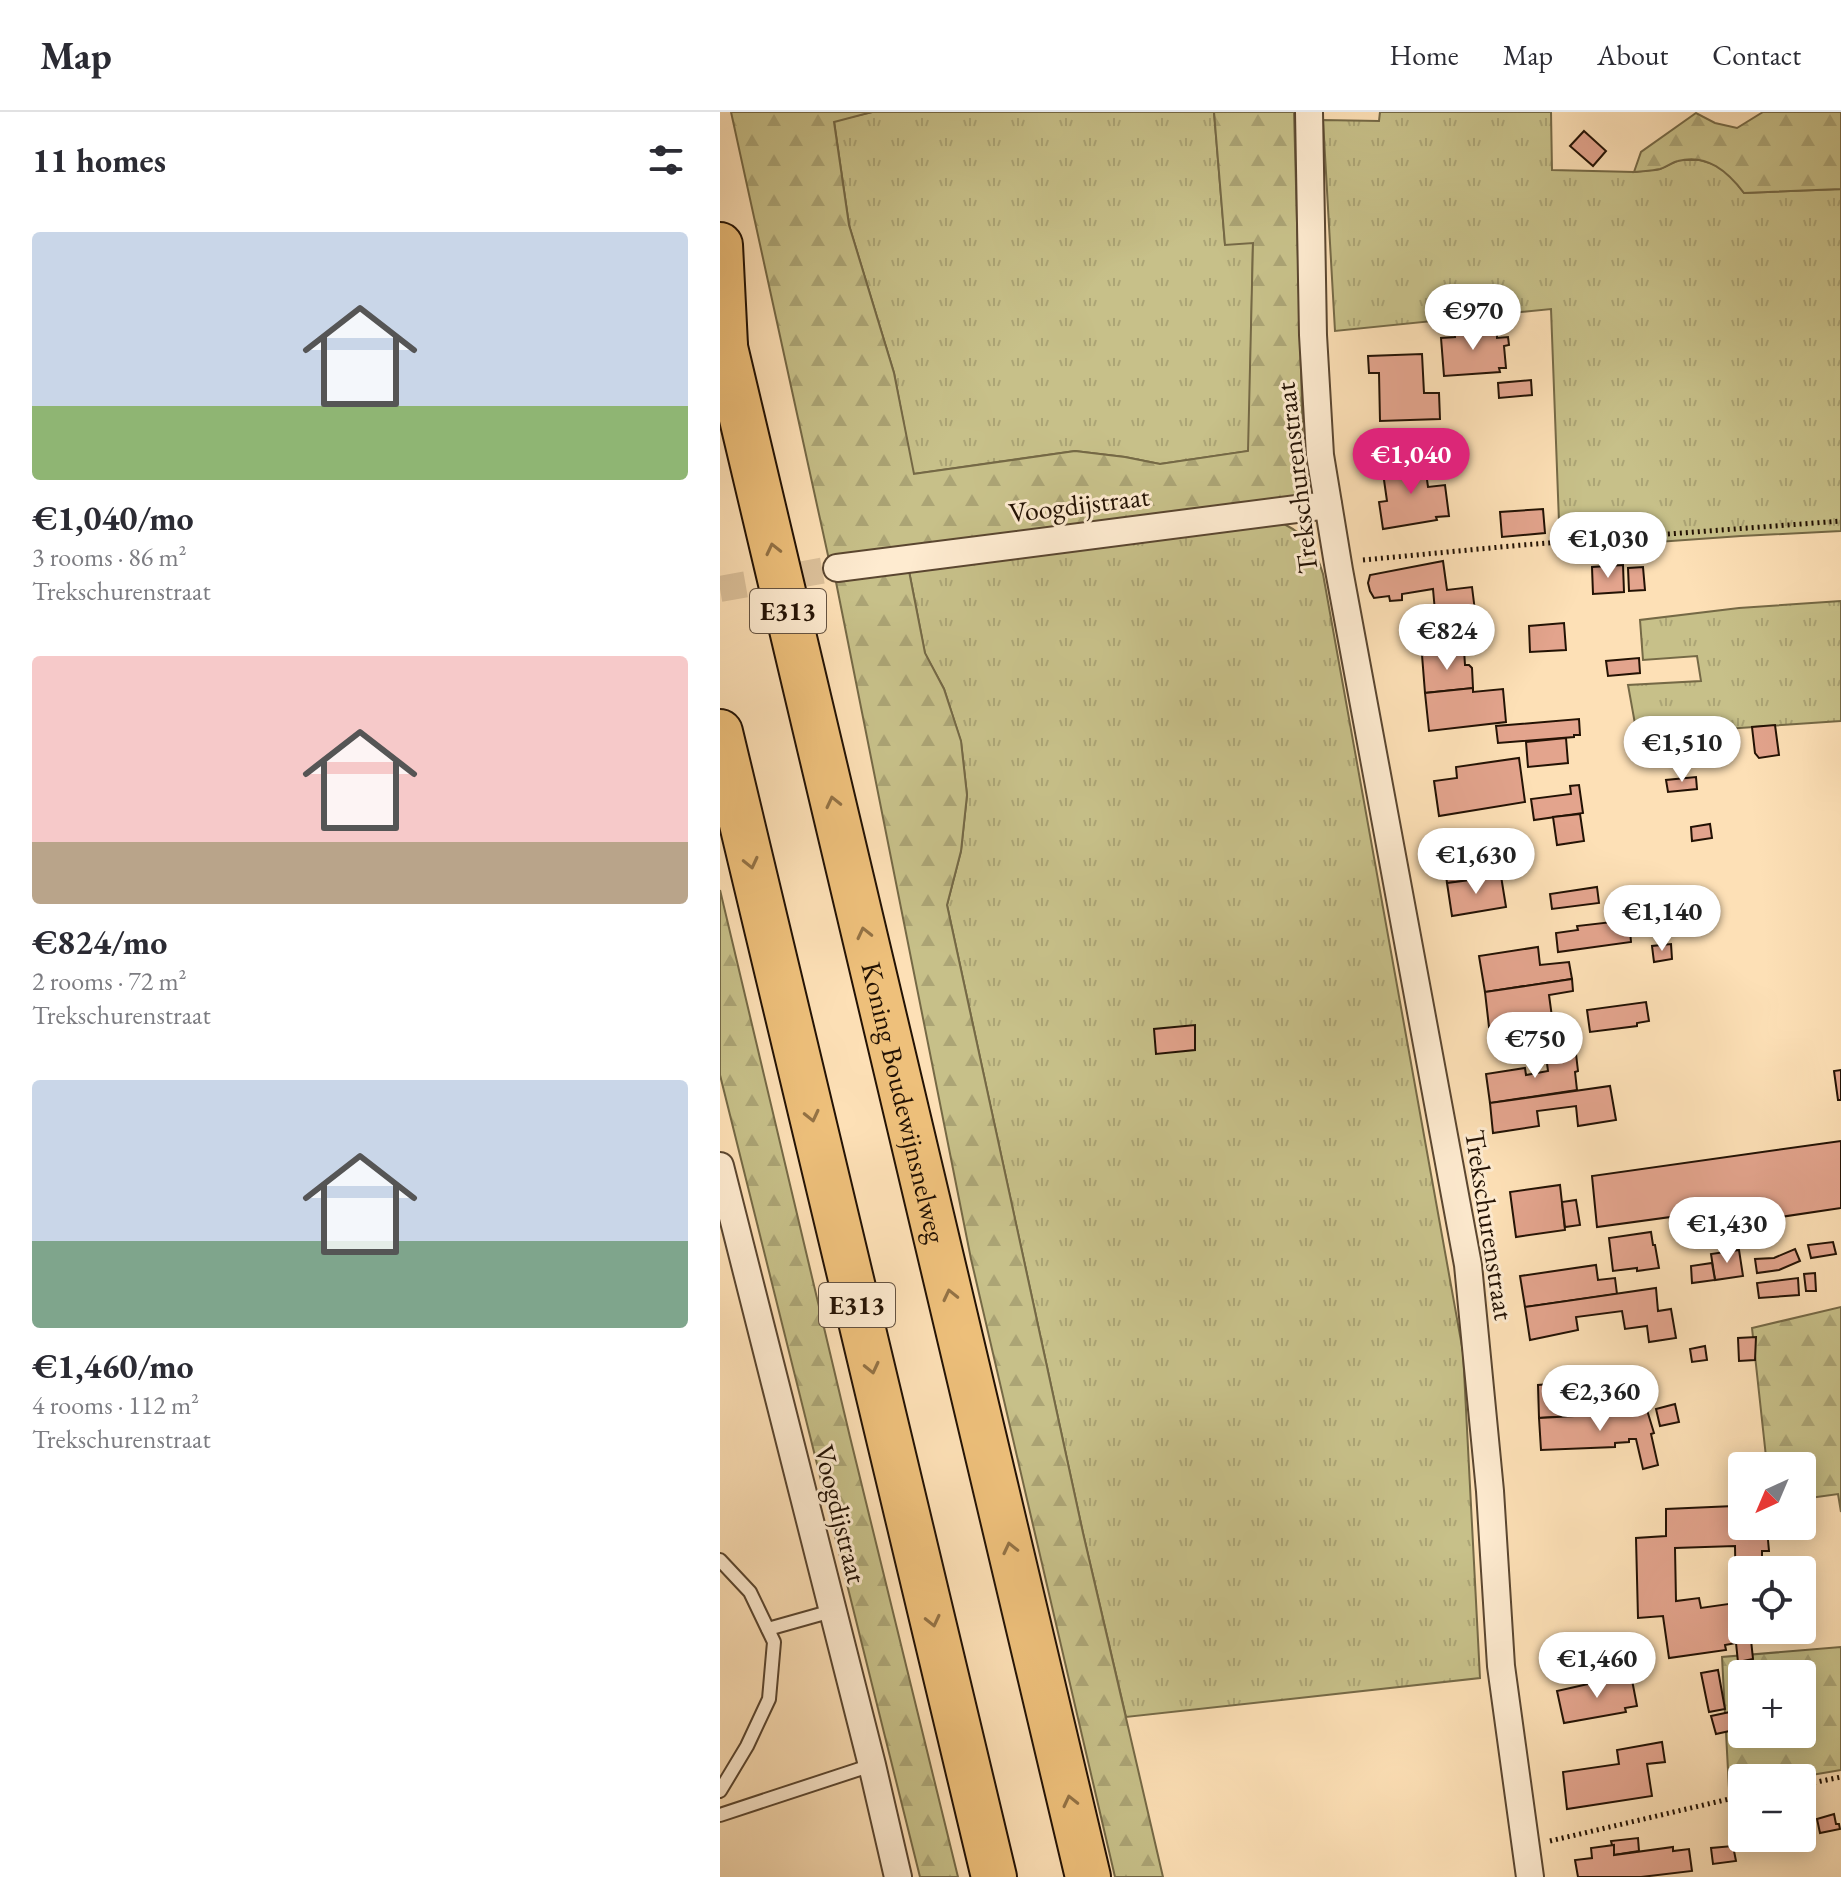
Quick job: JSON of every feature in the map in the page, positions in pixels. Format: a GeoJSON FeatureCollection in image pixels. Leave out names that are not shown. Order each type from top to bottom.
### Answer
{"type":"FeatureCollection","features":[{"type":"Feature","properties":{"kind":"highway","name":"Koning Boudewijnsnelweg"},"geometry":{"type":"LineString","coordinates":[[720,245],[722,336],[1088,1877]]}},
{"type":"Feature","properties":{"kind":"highway","name":"E313"},"geometry":{"type":"LineString","coordinates":[[720,732],[994,1877]]}},
{"type":"Feature","properties":{"kind":"street","name":"Trekschurenstraat"},"geometry":{"type":"LineString","coordinates":[[1309,112],[1313,335],[1320,455],[1468,1265],[1494,1539],[1501,1666],[1530,1877]]}},
{"type":"Feature","properties":{"kind":"street","name":"Voogdijstraat"},"geometry":{"type":"LineString","coordinates":[[837,568],[1328,505]]}},
{"type":"Feature","properties":{"kind":"street","name":"Voogdijstraat"},"geometry":{"type":"LineString","coordinates":[[720,1166],[898,1877]]}},
{"type":"Feature","properties":{"kind":"lane"},"geometry":{"type":"LineString","coordinates":[[720,1560],[750,1592],[774,1642],[769,1699],[747,1746],[720,1791]]}},
{"type":"Feature","properties":{"kind":"lane"},"geometry":{"type":"LineString","coordinates":[[768,1629],[832,1611]]}},
{"type":"Feature","properties":{"kind":"lane"},"geometry":{"type":"LineString","coordinates":[[720,1815],[872,1765]]}},
{"type":"Feature","properties":{"kind":"path"},"geometry":{"type":"LineString","coordinates":[[1339,562],[1841,521]]}},
{"type":"Feature","properties":{"kind":"path"},"geometry":{"type":"LineString","coordinates":[[1816,1782],[1841,1777]]}},
{"type":"Feature","properties":{"kind":"path"},"geometry":{"type":"LineString","coordinates":[[1526,1847],[1728,1799]]}},
{"type":"Feature","properties":{"kind":"green space"},"geometry":{"type":"Polygon","coordinates":[[[731,112],[872,112],[834,122],[849,225],[894,373],[914,474],[1075,451],[1160,464],[1248,451],[1253,243],[1225,245],[1214,112],[1294,112],[1304,480],[1307,491],[1295,499],[829,560],[731,112]]]}},
{"type":"Feature","properties":{"kind":"green space"},"geometry":{"type":"Polygon","coordinates":[[[872,112],[1214,112],[1225,244],[1253,242],[1249,451],[1160,464],[1075,451],[913,474],[894,373],[849,225],[834,121],[872,112]]]}},
{"type":"Feature","properties":{"kind":"green space"},"geometry":{"type":"Polygon","coordinates":[[[1380,112],[1551,112],[1552,170],[1634,172],[1660,169],[1679,160],[1700,160],[1716,165],[1731,176],[1744,193],[1841,189],[1841,531],[1560,549],[1551,309],[1335,331],[1323,120],[1379,121],[1380,112]]]}},
{"type":"Feature","properties":{"kind":"green space"},"geometry":{"type":"Polygon","coordinates":[[[1763,112],[1841,112],[1841,189],[1744,193],[1716,166],[1689,159],[1660,169],[1634,172],[1641,152],[1696,113],[1715,123],[1737,128],[1763,112]]]}},
{"type":"Feature","properties":{"kind":"green space"},"geometry":{"type":"Polygon","coordinates":[[[1284,524],[1310,544],[1323,574],[1463,1352],[1480,1678],[1126,1717],[947,905],[961,851],[967,795],[961,742],[944,689],[925,654],[909,571],[1284,524]]]}},
{"type":"Feature","properties":{"kind":"green space"},"geometry":{"type":"Polygon","coordinates":[[[909,571],[925,653],[944,689],[961,741],[967,795],[961,851],[947,905],[1083,1533],[1163,1877],[1115,1877],[971,1259],[836,582],[909,571]]]}},
{"type":"Feature","properties":{"kind":"green space"},"geometry":{"type":"Polygon","coordinates":[[[1841,601],[1841,721],[1637,735],[1628,685],[1701,681],[1697,656],[1643,660],[1640,620],[1739,608],[1841,601]]]}},
{"type":"Feature","properties":{"kind":"green space"},"geometry":{"type":"Polygon","coordinates":[[[720,890],[958,1877],[920,1877],[720,1075],[720,890]]]}},
{"type":"Feature","properties":{"kind":"green space"},"geometry":{"type":"Polygon","coordinates":[[[1841,1307],[1841,1512],[1838,1494],[1816,1497],[1816,1452],[1765,1452],[1752,1328],[1841,1307]]]}},
{"type":"Feature","properties":{"kind":"green space"},"geometry":{"type":"Polygon","coordinates":[[[1841,1647],[1841,1770],[1816,1774],[1816,1764],[1728,1764],[1728,1770],[1722,1657],[1841,1647]]]}},
{"type":"Feature","properties":{"kind":"building"},"geometry":{"type":"Polygon","coordinates":[[[1584,131],[1606,151],[1593,166],[1570,146],[1584,131]]]}},
{"type":"Feature","properties":{"kind":"building"},"geometry":{"type":"Polygon","coordinates":[[[1479,326],[1480,335],[1497,333],[1497,338],[1508,337],[1509,345],[1504,346],[1506,368],[1499,368],[1500,372],[1444,376],[1441,338],[1455,337],[1454,328],[1479,326]]]}},
{"type":"Feature","properties":{"kind":"building"},"geometry":{"type":"Polygon","coordinates":[[[1422,354],[1424,393],[1439,393],[1440,419],[1380,421],[1379,373],[1369,373],[1368,356],[1422,354]]]}},
{"type":"Feature","properties":{"kind":"building"},"geometry":{"type":"Polygon","coordinates":[[[1531,380],[1532,395],[1499,398],[1498,383],[1531,380]]]}},
{"type":"Feature","properties":{"kind":"building"},"geometry":{"type":"Polygon","coordinates":[[[1424,458],[1428,487],[1445,485],[1449,516],[1383,529],[1379,502],[1387,501],[1382,466],[1424,458]]]}},
{"type":"Feature","properties":{"kind":"building"},"geometry":{"type":"Polygon","coordinates":[[[1543,509],[1545,533],[1502,537],[1500,512],[1543,509]]]}},
{"type":"Feature","properties":{"kind":"building"},"geometry":{"type":"Polygon","coordinates":[[[1443,561],[1447,590],[1472,587],[1477,627],[1437,634],[1433,589],[1402,594],[1402,600],[1390,601],[1389,596],[1374,598],[1370,591],[1370,575],[1443,561]]]}},
{"type":"Feature","properties":{"kind":"building"},"geometry":{"type":"Polygon","coordinates":[[[1623,565],[1624,592],[1593,594],[1592,567],[1623,565]]]}},
{"type":"Feature","properties":{"kind":"building"},"geometry":{"type":"Polygon","coordinates":[[[1643,567],[1645,590],[1629,591],[1628,568],[1643,567]]]}},
{"type":"Feature","properties":{"kind":"building"},"geometry":{"type":"Polygon","coordinates":[[[1564,623],[1566,650],[1530,652],[1529,626],[1564,623]]]}},
{"type":"Feature","properties":{"kind":"building"},"geometry":{"type":"Polygon","coordinates":[[[1464,650],[1465,665],[1472,668],[1473,688],[1425,693],[1422,655],[1464,650]]]}},
{"type":"Feature","properties":{"kind":"building"},"geometry":{"type":"Polygon","coordinates":[[[1639,658],[1640,673],[1608,676],[1606,661],[1639,658]]]}},
{"type":"Feature","properties":{"kind":"building"},"geometry":{"type":"Polygon","coordinates":[[[1473,688],[1473,692],[1503,689],[1506,722],[1429,731],[1425,693],[1473,688]]]}},
{"type":"Feature","properties":{"kind":"building"},"geometry":{"type":"Polygon","coordinates":[[[1579,719],[1580,735],[1574,737],[1498,743],[1496,726],[1579,719]]]}},
{"type":"Feature","properties":{"kind":"building"},"geometry":{"type":"Polygon","coordinates":[[[1775,725],[1779,755],[1759,758],[1755,753],[1752,727],[1775,725]]]}},
{"type":"Feature","properties":{"kind":"building"},"geometry":{"type":"Polygon","coordinates":[[[1566,738],[1568,763],[1528,767],[1526,742],[1566,738]]]}},
{"type":"Feature","properties":{"kind":"building"},"geometry":{"type":"Polygon","coordinates":[[[1519,758],[1525,802],[1439,816],[1434,781],[1457,778],[1456,767],[1519,758]]]}},
{"type":"Feature","properties":{"kind":"building"},"geometry":{"type":"Polygon","coordinates":[[[1696,777],[1697,789],[1668,792],[1666,780],[1696,777]]]}},
{"type":"Feature","properties":{"kind":"building"},"geometry":{"type":"Polygon","coordinates":[[[1579,785],[1583,813],[1534,820],[1531,799],[1571,794],[1570,786],[1579,785]]]}},
{"type":"Feature","properties":{"kind":"building"},"geometry":{"type":"Polygon","coordinates":[[[1580,814],[1584,841],[1557,845],[1553,817],[1580,814]]]}},
{"type":"Feature","properties":{"kind":"building"},"geometry":{"type":"Polygon","coordinates":[[[1710,824],[1712,838],[1692,841],[1691,827],[1710,824]]]}},
{"type":"Feature","properties":{"kind":"building"},"geometry":{"type":"Polygon","coordinates":[[[1517,843],[1521,874],[1447,883],[1443,852],[1517,843]]]}},
{"type":"Feature","properties":{"kind":"building"},"geometry":{"type":"Polygon","coordinates":[[[1501,876],[1506,907],[1452,916],[1447,883],[1501,876]]]}},
{"type":"Feature","properties":{"kind":"building"},"geometry":{"type":"Polygon","coordinates":[[[1597,887],[1599,903],[1552,909],[1550,894],[1597,887]]]}},
{"type":"Feature","properties":{"kind":"building"},"geometry":{"type":"Polygon","coordinates":[[[1629,920],[1631,942],[1558,952],[1556,933],[1578,930],[1577,926],[1629,920]]]}},
{"type":"Feature","properties":{"kind":"building"},"geometry":{"type":"Polygon","coordinates":[[[1671,944],[1672,959],[1654,962],[1652,946],[1671,944]]]}},
{"type":"Feature","properties":{"kind":"building"},"geometry":{"type":"Polygon","coordinates":[[[1538,947],[1540,965],[1569,962],[1572,979],[1485,992],[1479,956],[1538,947]]]}},
{"type":"Feature","properties":{"kind":"building"},"geometry":{"type":"Polygon","coordinates":[[[1572,979],[1573,991],[1549,995],[1552,1017],[1489,1027],[1485,992],[1572,979]]]}},
{"type":"Feature","properties":{"kind":"building"},"geometry":{"type":"Polygon","coordinates":[[[1646,1002],[1649,1021],[1637,1023],[1637,1026],[1590,1032],[1587,1010],[1646,1002]]]}},
{"type":"Feature","properties":{"kind":"building"},"geometry":{"type":"Polygon","coordinates":[[[1195,1025],[1195,1050],[1156,1054],[1154,1029],[1195,1025]]]}},
{"type":"Feature","properties":{"kind":"building"},"geometry":{"type":"Polygon","coordinates":[[[1572,1052],[1572,1055],[1576,1054],[1577,1090],[1490,1103],[1486,1074],[1525,1068],[1526,1075],[1548,1071],[1546,1056],[1572,1052]]]}},
{"type":"Feature","properties":{"kind":"building"},"geometry":{"type":"Polygon","coordinates":[[[1841,1070],[1841,1100],[1838,1100],[1834,1071],[1841,1070]]]}},
{"type":"Feature","properties":{"kind":"building"},"geometry":{"type":"Polygon","coordinates":[[[1610,1086],[1616,1120],[1578,1126],[1576,1106],[1537,1111],[1539,1126],[1493,1133],[1490,1103],[1610,1086]]]}},
{"type":"Feature","properties":{"kind":"building"},"geometry":{"type":"Polygon","coordinates":[[[1841,1141],[1841,1208],[1673,1233],[1671,1217],[1597,1227],[1592,1176],[1841,1141]]]}},
{"type":"Feature","properties":{"kind":"building"},"geometry":{"type":"Polygon","coordinates":[[[1560,1185],[1565,1230],[1516,1237],[1510,1192],[1560,1185]]]}},
{"type":"Feature","properties":{"kind":"building"},"geometry":{"type":"Polygon","coordinates":[[[1576,1200],[1580,1225],[1565,1227],[1562,1202],[1576,1200]]]}},
{"type":"Feature","properties":{"kind":"building"},"geometry":{"type":"Polygon","coordinates":[[[1651,1232],[1659,1268],[1613,1271],[1609,1238],[1651,1232]]]}},
{"type":"Feature","properties":{"kind":"building"},"geometry":{"type":"Polygon","coordinates":[[[1833,1242],[1836,1254],[1811,1258],[1808,1245],[1833,1242]]]}},
{"type":"Feature","properties":{"kind":"building"},"geometry":{"type":"Polygon","coordinates":[[[1795,1249],[1800,1261],[1779,1270],[1757,1273],[1755,1259],[1774,1258],[1795,1249]]]}},
{"type":"Feature","properties":{"kind":"building"},"geometry":{"type":"Polygon","coordinates":[[[1739,1250],[1743,1276],[1715,1280],[1711,1254],[1739,1250]]]}},
{"type":"Feature","properties":{"kind":"building"},"geometry":{"type":"Polygon","coordinates":[[[1712,1263],[1715,1280],[1692,1283],[1691,1266],[1712,1263]]]}},
{"type":"Feature","properties":{"kind":"building"},"geometry":{"type":"Polygon","coordinates":[[[1596,1265],[1598,1280],[1615,1278],[1617,1294],[1525,1307],[1520,1276],[1596,1265]]]}},
{"type":"Feature","properties":{"kind":"building"},"geometry":{"type":"Polygon","coordinates":[[[1815,1273],[1816,1291],[1806,1291],[1804,1274],[1815,1273]]]}},
{"type":"Feature","properties":{"kind":"building"},"geometry":{"type":"Polygon","coordinates":[[[1798,1278],[1799,1295],[1759,1298],[1757,1283],[1798,1278]]]}},
{"type":"Feature","properties":{"kind":"building"},"geometry":{"type":"Polygon","coordinates":[[[1656,1288],[1658,1311],[1671,1309],[1676,1338],[1649,1342],[1647,1326],[1625,1329],[1622,1311],[1576,1317],[1578,1330],[1530,1340],[1525,1307],[1656,1288]]]}},
{"type":"Feature","properties":{"kind":"building"},"geometry":{"type":"Polygon","coordinates":[[[1756,1337],[1755,1360],[1739,1361],[1738,1338],[1756,1337]]]}},
{"type":"Feature","properties":{"kind":"building"},"geometry":{"type":"Polygon","coordinates":[[[1705,1346],[1707,1360],[1692,1362],[1690,1349],[1705,1346]]]}},
{"type":"Feature","properties":{"kind":"building"},"geometry":{"type":"Polygon","coordinates":[[[1613,1381],[1612,1387],[1626,1386],[1628,1413],[1539,1418],[1538,1385],[1577,1382],[1578,1399],[1596,1399],[1596,1382],[1613,1381]]]}},
{"type":"Feature","properties":{"kind":"building"},"geometry":{"type":"Polygon","coordinates":[[[1675,1404],[1679,1422],[1660,1426],[1656,1409],[1675,1404]]]}},
{"type":"Feature","properties":{"kind":"building"},"geometry":{"type":"Polygon","coordinates":[[[1647,1410],[1658,1465],[1643,1469],[1636,1439],[1615,1443],[1615,1447],[1541,1450],[1539,1418],[1647,1410]]]}},
{"type":"Feature","properties":{"kind":"building"},"geometry":{"type":"Polygon","coordinates":[[[1728,1506],[1728,1540],[1768,1540],[1769,1551],[1762,1551],[1762,1556],[1735,1556],[1735,1546],[1675,1548],[1676,1601],[1699,1598],[1701,1608],[1728,1604],[1728,1644],[1730,1644],[1725,1645],[1726,1650],[1669,1658],[1663,1616],[1638,1618],[1636,1538],[1666,1536],[1666,1509],[1728,1506]]]}},
{"type":"Feature","properties":{"kind":"building"},"geometry":{"type":"Polygon","coordinates":[[[1736,1644],[1751,1644],[1753,1659],[1738,1660],[1736,1644]]]}},
{"type":"Feature","properties":{"kind":"building"},"geometry":{"type":"Polygon","coordinates":[[[1718,1670],[1725,1709],[1709,1712],[1701,1673],[1718,1670]]]}},
{"type":"Feature","properties":{"kind":"building"},"geometry":{"type":"Polygon","coordinates":[[[1619,1677],[1620,1682],[1632,1680],[1637,1706],[1625,1708],[1626,1712],[1564,1723],[1557,1691],[1619,1677]]]}},
{"type":"Feature","properties":{"kind":"building"},"geometry":{"type":"Polygon","coordinates":[[[1728,1712],[1728,1731],[1716,1734],[1711,1716],[1728,1712]]]}},
{"type":"Feature","properties":{"kind":"building"},"geometry":{"type":"Polygon","coordinates":[[[1662,1742],[1665,1762],[1647,1764],[1652,1796],[1567,1809],[1563,1772],[1619,1764],[1617,1750],[1662,1742]]]}},
{"type":"Feature","properties":{"kind":"building"},"geometry":{"type":"Polygon","coordinates":[[[1834,1814],[1840,1829],[1820,1833],[1817,1819],[1834,1814]]]}},
{"type":"Feature","properties":{"kind":"building"},"geometry":{"type":"Polygon","coordinates":[[[1638,1838],[1639,1851],[1614,1855],[1611,1841],[1638,1838]]]}},
{"type":"Feature","properties":{"kind":"building"},"geometry":{"type":"Polygon","coordinates":[[[1614,1845],[1614,1855],[1673,1847],[1673,1851],[1689,1849],[1692,1871],[1641,1877],[1578,1877],[1575,1860],[1592,1858],[1591,1848],[1614,1845]]]}},
{"type":"Feature","properties":{"kind":"building"},"geometry":{"type":"Polygon","coordinates":[[[1728,1846],[1728,1852],[1734,1852],[1736,1861],[1713,1864],[1711,1848],[1728,1846]]]}},
{"type":"Feature","properties":{"kind":"tunnel"},"geometry":{"type":"LineString","coordinates":[[720,589],[837,568]]}}]}
